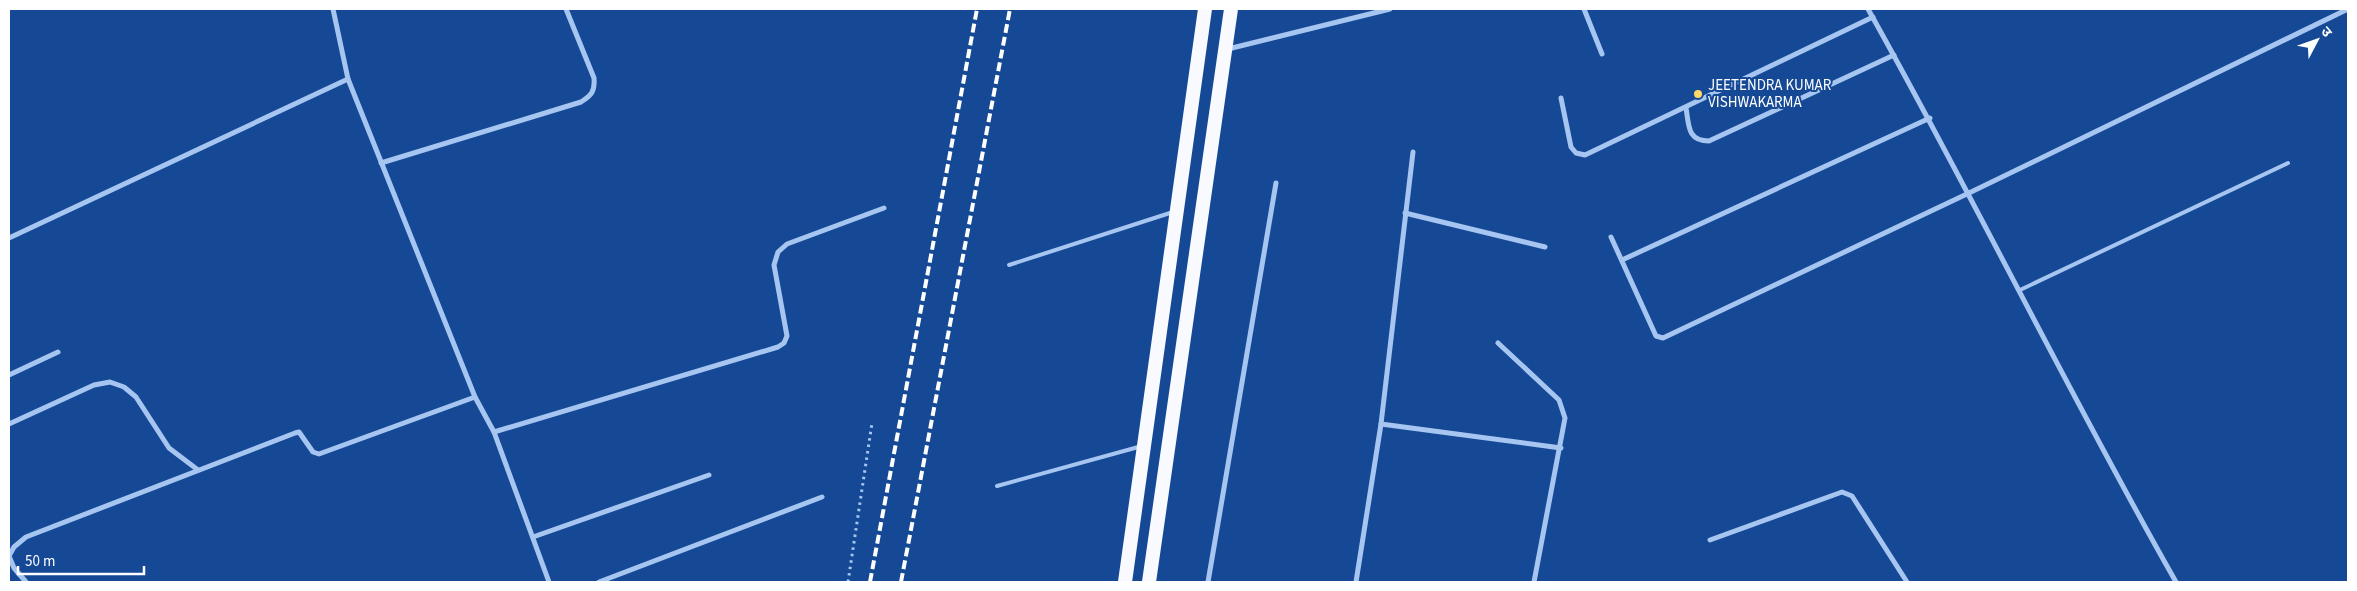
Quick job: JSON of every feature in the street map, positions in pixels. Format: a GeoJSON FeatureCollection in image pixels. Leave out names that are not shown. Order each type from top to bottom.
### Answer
{"type":"FeatureCollection","features":[{"type":"Feature","properties":{"kind":"highway"},"geometry":{"type":"LineString","coordinates":[[1125,582],[1205,9]]}},
{"type":"Feature","properties":{"kind":"highway"},"geometry":{"type":"LineString","coordinates":[[1149,582],[1230,9]]}},
{"type":"Feature","properties":{"kind":"street"},"geometry":{"type":"LineString","coordinates":[[333,9],[348,79],[475,397],[494,432],[549,582]]}},
{"type":"Feature","properties":{"kind":"street"},"geometry":{"type":"LineString","coordinates":[[382,163],[581,102],[590,97],[595,90],[594,78],[566,9]]}},
{"type":"Feature","properties":{"kind":"street"},"geometry":{"type":"LineString","coordinates":[[1225,50],[1390,9]]}},
{"type":"Feature","properties":{"kind":"street"},"geometry":{"type":"LineString","coordinates":[[1584,9],[1602,54]]}},
{"type":"Feature","properties":{"kind":"street"},"geometry":{"type":"LineString","coordinates":[[1868,9],[1930,118],[2134,509],[2176,582]]}},
{"type":"Feature","properties":{"kind":"street"},"geometry":{"type":"LineString","coordinates":[[1611,237],[1656,336],[1663,338],[1969,193],[2348,9]]}},
{"type":"Feature","properties":{"kind":"street"},"geometry":{"type":"LineString","coordinates":[[1561,98],[1571,147],[1576,154],[1585,155],[1873,17]]}},
{"type":"Feature","properties":{"kind":"street"},"geometry":{"type":"LineString","coordinates":[[1686,108],[1694,138],[1699,141],[1709,141],[1894,55]]}},
{"type":"Feature","properties":{"kind":"street"},"geometry":{"type":"LineString","coordinates":[[9,238],[348,79]]}},
{"type":"Feature","properties":{"kind":"street"},"geometry":{"type":"LineString","coordinates":[[1622,260],[1930,118]]}},
{"type":"Feature","properties":{"kind":"street"},"geometry":{"type":"LineString","coordinates":[[1356,582],[1380,424],[1413,152]]}},
{"type":"Feature","properties":{"kind":"street"},"geometry":{"type":"LineString","coordinates":[[1208,582],[1276,183]]}},
{"type":"Feature","properties":{"kind":"street"},"geometry":{"type":"LineString","coordinates":[[494,432],[778,347],[784,343],[787,336],[774,265],[778,252],[786,244],[884,208]]}},
{"type":"Feature","properties":{"kind":"street"},"geometry":{"type":"LineString","coordinates":[[1405,213],[1545,247]]}},
{"type":"Feature","properties":{"kind":"street"},"geometry":{"type":"LineString","coordinates":[[1498,343],[1560,400],[1566,418],[1534,582]]}},
{"type":"Feature","properties":{"kind":"street"},"geometry":{"type":"LineString","coordinates":[[9,375],[58,352]]}},
{"type":"Feature","properties":{"kind":"street"},"geometry":{"type":"LineString","coordinates":[[9,424],[94,385],[110,382],[124,387],[136,397],[169,448],[198,470]]}},
{"type":"Feature","properties":{"kind":"street"},"geometry":{"type":"LineString","coordinates":[[26,582],[14,568],[9,556],[14,546],[26,537],[295,432],[303,435],[313,452],[319,454],[475,397]]}},
{"type":"Feature","properties":{"kind":"street"},"geometry":{"type":"LineString","coordinates":[[1380,424],[1561,448]]}},
{"type":"Feature","properties":{"kind":"street"},"geometry":{"type":"LineString","coordinates":[[533,537],[709,475]]}},
{"type":"Feature","properties":{"kind":"street"},"geometry":{"type":"LineString","coordinates":[[1710,540],[1842,492],[1852,496],[1907,582]]}},
{"type":"Feature","properties":{"kind":"street"},"geometry":{"type":"LineString","coordinates":[[599,582],[822,497]]}},
{"type":"Feature","properties":{"kind":"lane"},"geometry":{"type":"LineString","coordinates":[[2020,290],[2288,163]]}},
{"type":"Feature","properties":{"kind":"lane"},"geometry":{"type":"LineString","coordinates":[[1008,265],[1176,211]]}},
{"type":"Feature","properties":{"kind":"lane"},"geometry":{"type":"LineString","coordinates":[[997,486],[1144,446]]}},
{"type":"Feature","properties":{"kind":"path"},"geometry":{"type":"LineString","coordinates":[[848,582],[872,423]]}},
{"type":"Feature","properties":{"kind":"railway"},"geometry":{"type":"LineString","coordinates":[[870,582],[977,9]]}},
{"type":"Feature","properties":{"kind":"railway"},"geometry":{"type":"LineString","coordinates":[[901,582],[1010,9]]}},
{"type":"Feature","properties":{"kind":"place","name":"JEETENDRA KUMAR VISHWAKARMA"},"geometry":{"type":"Point","coordinates":[1698,94]}}]}
